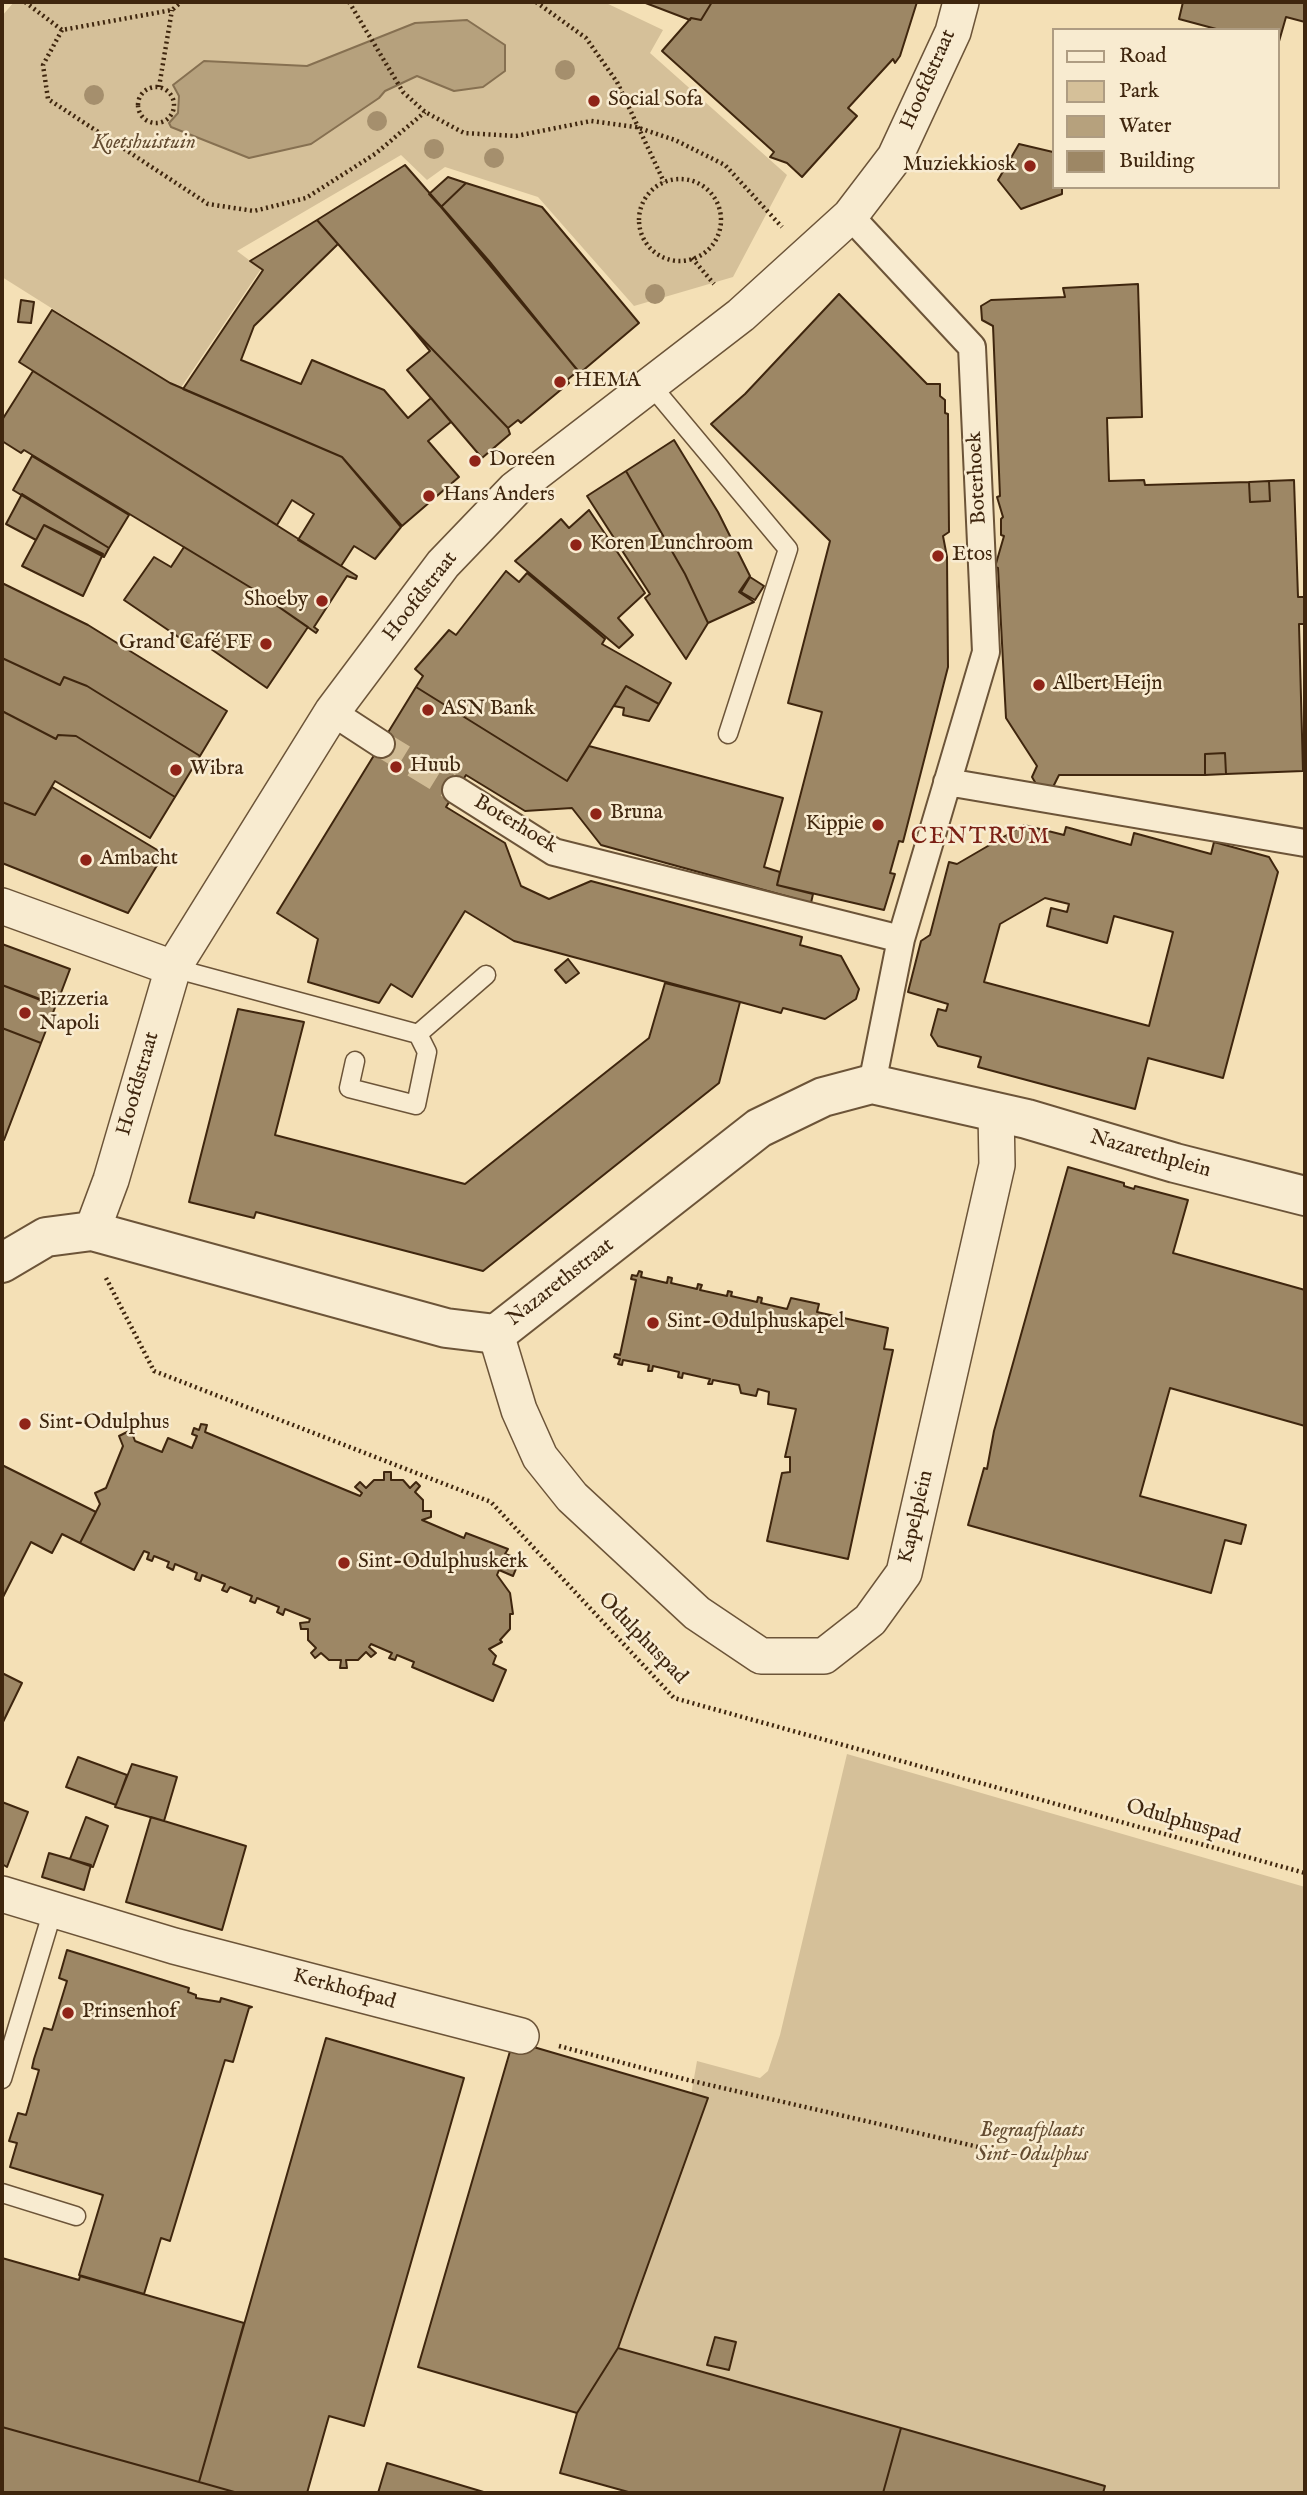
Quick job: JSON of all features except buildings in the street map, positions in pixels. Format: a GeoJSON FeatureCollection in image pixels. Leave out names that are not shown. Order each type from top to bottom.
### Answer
{"type":"FeatureCollection","features":[{"type":"Feature","properties":{"kind":"street","name":"Hoofdstraat"},"geometry":{"type":"LineString","coordinates":[[92,1231],[111,1180],[173,968],[332,712],[443,564],[515,489],[741,315],[850,215],[895,157],[953,32],[961,2]]}},
{"type":"Feature","properties":{"kind":"street","name":"Boterhoek"},"geometry":{"type":"LineString","coordinates":[[850,215],[972,347],[986,652],[901,939],[872,1084]]}},
{"type":"Feature","properties":{"kind":"street"},"geometry":{"type":"LineString","coordinates":[[332,712],[381,744]]}},
{"type":"Feature","properties":{"kind":"street"},"geometry":{"type":"LineString","coordinates":[[947,782],[1305,844]]}},
{"type":"Feature","properties":{"kind":"street","name":"Boterhoek"},"geometry":{"type":"LineString","coordinates":[[456,790],[554,852],[901,939]]}},
{"type":"Feature","properties":{"kind":"street"},"geometry":{"type":"LineString","coordinates":[[2,905],[173,968]]}},
{"type":"Feature","properties":{"kind":"street","name":"Nazarethstraat"},"geometry":{"type":"LineString","coordinates":[[92,1231],[446,1328],[496,1334],[759,1128],[823,1097],[872,1084],[996,1111]]}},
{"type":"Feature","properties":{"kind":"street","name":"Nazarethplein"},"geometry":{"type":"LineString","coordinates":[[996,1111],[1305,1196]]}},
{"type":"Feature","properties":{"kind":"street","name":"Kapelplein"},"geometry":{"type":"LineString","coordinates":[[496,1334],[519,1410],[540,1457],[572,1497],[696,1613],[761,1656],[824,1656],[870,1620],[904,1573],[997,1165],[996,1111]]}},
{"type":"Feature","properties":{"kind":"street"},"geometry":{"type":"LineString","coordinates":[[2,1262],[46,1237],[92,1231]]}},
{"type":"Feature","properties":{"kind":"street","name":"Kerkhofpad"},"geometry":{"type":"LineString","coordinates":[[2,1894],[174,1945],[521,2036]]}},
{"type":"Feature","properties":{"kind":"lane"},"geometry":{"type":"LineString","coordinates":[[650,384],[788,549],[728,734]]}},
{"type":"Feature","properties":{"kind":"lane"},"geometry":{"type":"LineString","coordinates":[[173,968],[418,1034],[427,1052],[416,1105],[349,1088],[355,1062]]}},
{"type":"Feature","properties":{"kind":"lane"},"geometry":{"type":"LineString","coordinates":[[418,1034],[486,975]]}},
{"type":"Feature","properties":{"kind":"lane"},"geometry":{"type":"LineString","coordinates":[[2,2079],[54,1910]]}},
{"type":"Feature","properties":{"kind":"lane"},"geometry":{"type":"LineString","coordinates":[[2,2193],[76,2216]]}},
{"type":"Feature","properties":{"kind":"path"},"geometry":{"type":"LineString","coordinates":[[26,2],[62,30],[172,10],[181,2]]}},
{"type":"Feature","properties":{"kind":"path"},"geometry":{"type":"LineString","coordinates":[[349,2],[403,92],[425,112],[464,132],[477,134],[516,136],[591,121],[636,127],[675,140],[725,165],[772,214],[806,258]]}},
{"type":"Feature","properties":{"kind":"path"},"geometry":{"type":"LineString","coordinates":[[536,2],[586,38],[617,82],[664,182]]}},
{"type":"Feature","properties":{"kind":"path"},"geometry":{"type":"LineString","coordinates":[[159,87],[172,10]]}},
{"type":"Feature","properties":{"kind":"path"},"geometry":{"type":"LineString","coordinates":[[62,30],[43,65],[48,99],[208,204],[254,211],[306,198],[375,154],[425,112]]}},
{"type":"Feature","properties":{"kind":"path"},"geometry":{"type":"LineString","coordinates":[[159,87],[169,92],[174,108],[168,118],[158,123],[145,120],[138,104],[143,92],[159,87]]}},
{"type":"Feature","properties":{"kind":"path"},"geometry":{"type":"LineString","coordinates":[[689,180],[701,184],[718,204],[720,229],[714,242],[704,253],[692,258],[664,257],[643,239],[639,225],[640,211],[645,198],[664,182],[689,180]]}},
{"type":"Feature","properties":{"kind":"path","name":"Odulphuspad"},"geometry":{"type":"LineString","coordinates":[[92,1231],[107,1280],[154,1371],[491,1502],[674,1698],[1305,1873]]}},
{"type":"Feature","properties":{"kind":"path"},"geometry":{"type":"LineString","coordinates":[[521,2036],[688,2080],[1022,2157]]}},
{"type":"Feature","properties":{"kind":"green space","name":"Koetshuistuin"},"geometry":{"type":"Polygon","coordinates":[[[14,2],[604,2],[663,30],[650,53],[787,175],[733,277],[634,306],[538,197],[445,167],[427,180],[401,155],[237,251],[261,269],[180,389],[2,277],[2,16],[14,2]]]}},
{"type":"Feature","properties":{"kind":"green space","name":"Begraafplaats Sint-Odulphus"},"geometry":{"type":"Polygon","coordinates":[[[847,1754],[1305,1887],[1305,2493],[1105,2493],[616,2353],[691,2095],[697,2061],[760,2078],[768,2071],[780,2035],[847,1754]]]}},
{"type":"Feature","properties":{"kind":"water"},"geometry":{"type":"Polygon","coordinates":[[[467,20],[505,45],[505,71],[483,87],[454,91],[417,76],[385,91],[379,98],[311,144],[249,158],[171,127],[169,123],[178,113],[179,96],[173,85],[204,61],[307,66],[415,23],[467,20]]]}},
{"type":"Feature","properties":{"kind":"tunnel"},"geometry":{"type":"LineString","coordinates":[[381,744],[456,790]]}},
{"type":"Feature","properties":{"kind":"place","name":"Social Sofa"},"geometry":{"type":"Point","coordinates":[594,101]}},
{"type":"Feature","properties":{"kind":"place","name":"Muziekkiosk"},"geometry":{"type":"Point","coordinates":[1030,166]}},
{"type":"Feature","properties":{"kind":"place","name":"HEMA"},"geometry":{"type":"Point","coordinates":[560,382]}},
{"type":"Feature","properties":{"kind":"place","name":"Doreen"},"geometry":{"type":"Point","coordinates":[475,461]}},
{"type":"Feature","properties":{"kind":"place","name":"Hans Anders"},"geometry":{"type":"Point","coordinates":[429,496]}},
{"type":"Feature","properties":{"kind":"place","name":"Koren Lunchroom"},"geometry":{"type":"Point","coordinates":[576,545]}},
{"type":"Feature","properties":{"kind":"place","name":"Etos"},"geometry":{"type":"Point","coordinates":[938,556]}},
{"type":"Feature","properties":{"kind":"place","name":"Shoeby"},"geometry":{"type":"Point","coordinates":[322,601]}},
{"type":"Feature","properties":{"kind":"place","name":"Grand Café FF"},"geometry":{"type":"Point","coordinates":[266,644]}},
{"type":"Feature","properties":{"kind":"place","name":"Albert Heijn"},"geometry":{"type":"Point","coordinates":[1039,685]}},
{"type":"Feature","properties":{"kind":"place","name":"ASN Bank"},"geometry":{"type":"Point","coordinates":[428,710]}},
{"type":"Feature","properties":{"kind":"place","name":"Huub"},"geometry":{"type":"Point","coordinates":[396,767]}},
{"type":"Feature","properties":{"kind":"place","name":"Wibra"},"geometry":{"type":"Point","coordinates":[176,770]}},
{"type":"Feature","properties":{"kind":"place","name":"Bruna"},"geometry":{"type":"Point","coordinates":[596,814]}},
{"type":"Feature","properties":{"kind":"place","name":"Kippie"},"geometry":{"type":"Point","coordinates":[878,825]}},
{"type":"Feature","properties":{"kind":"place","name":"Ambacht"},"geometry":{"type":"Point","coordinates":[86,860]}},
{"type":"Feature","properties":{"kind":"place","name":"Pizzeria Napoli"},"geometry":{"type":"Point","coordinates":[25,1013]}},
{"type":"Feature","properties":{"kind":"place","name":"Sint-Odulphuskapel"},"geometry":{"type":"Point","coordinates":[653,1323]}},
{"type":"Feature","properties":{"kind":"place","name":"Sint-Odulphus"},"geometry":{"type":"Point","coordinates":[25,1424]}},
{"type":"Feature","properties":{"kind":"place","name":"Sint-Odulphuskerk"},"geometry":{"type":"Point","coordinates":[344,1563]}},
{"type":"Feature","properties":{"kind":"place","name":"Prinsenhof"},"geometry":{"type":"Point","coordinates":[68,2013]}},
{"type":"Feature","properties":{"kind":"district","name":"CENTRUM"},"geometry":{"type":"Point","coordinates":[981,838]}}]}
